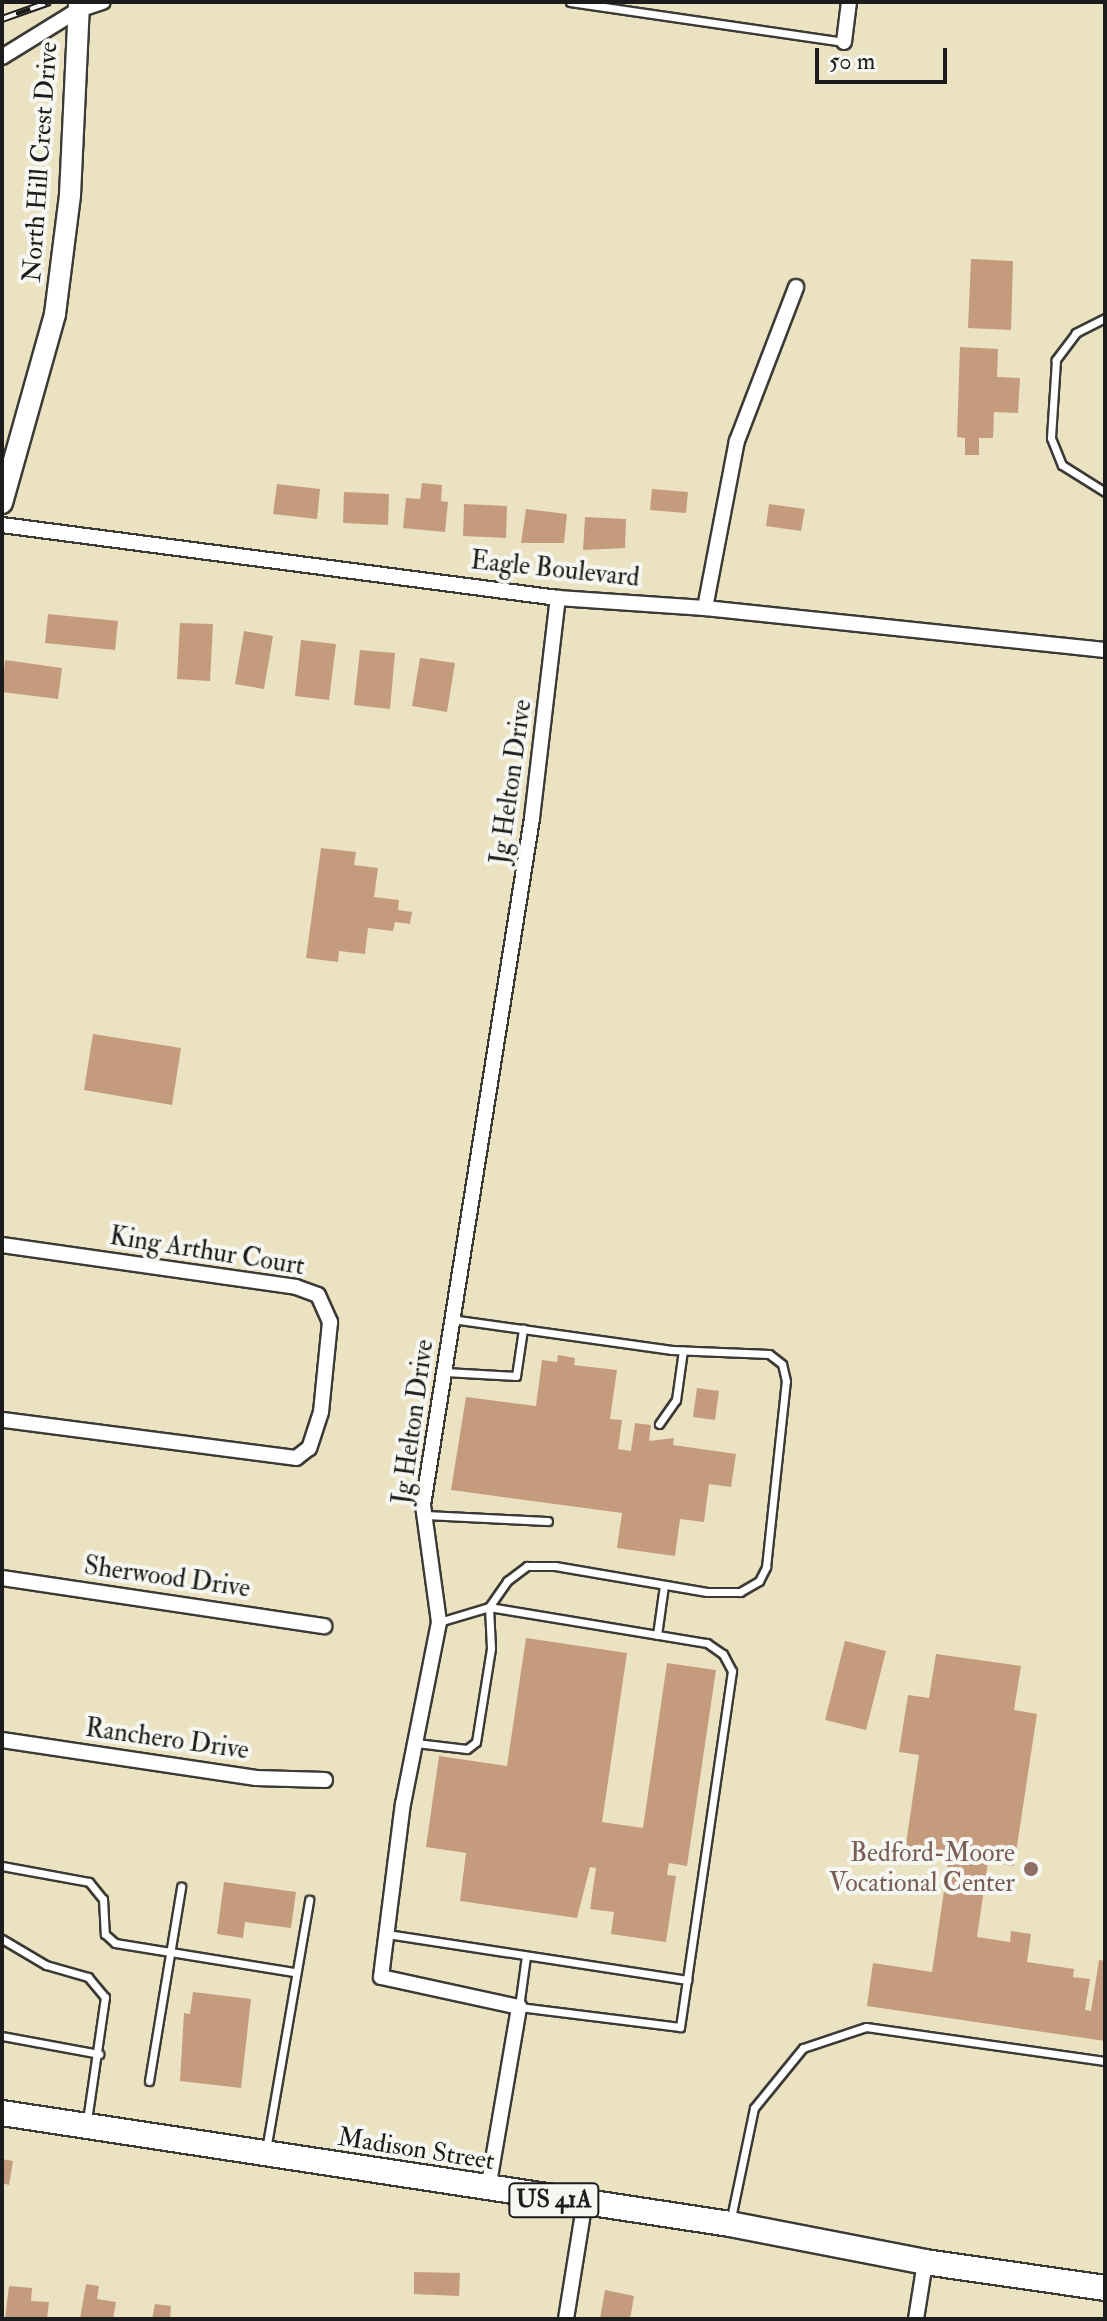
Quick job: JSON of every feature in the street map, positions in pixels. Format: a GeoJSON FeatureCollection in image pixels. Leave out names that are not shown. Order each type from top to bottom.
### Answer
{"type":"FeatureCollection","features":[{"type":"Feature","properties":{"kind":"main road","name":"Madison Street"},"geometry":{"type":"LineString","coordinates":[[2,2113],[584,2206],[730,2224],[925,2262],[1105,2288]]}},
{"type":"Feature","properties":{"kind":"street"},"geometry":{"type":"LineString","coordinates":[[2,57],[78,6],[103,2]]}},
{"type":"Feature","properties":{"kind":"street"},"geometry":{"type":"LineString","coordinates":[[844,42],[849,2]]}},
{"type":"Feature","properties":{"kind":"street","name":"North Hill Crest Drive"},"geometry":{"type":"LineString","coordinates":[[2,503],[55,314],[70,195],[78,6]]}},
{"type":"Feature","properties":{"kind":"street"},"geometry":{"type":"LineString","coordinates":[[705,608],[737,441],[796,287]]}},
{"type":"Feature","properties":{"kind":"street","name":"Eagle Boulevard"},"geometry":{"type":"LineString","coordinates":[[2,525],[558,598],[705,608],[1105,650]]}},
{"type":"Feature","properties":{"kind":"street","name":"Jg Helton Drive"},"geometry":{"type":"LineString","coordinates":[[519,2007],[381,1977],[416,1743],[439,1622],[424,1515],[532,818],[558,598]]}},
{"type":"Feature","properties":{"kind":"street","name":"King Arthur Court"},"geometry":{"type":"LineString","coordinates":[[2,1245],[296,1287],[318,1295],[330,1322],[321,1412],[309,1448],[296,1458],[2,1420]]}},
{"type":"Feature","properties":{"kind":"street","name":"Sherwood Drive"},"geometry":{"type":"LineString","coordinates":[[2,1578],[324,1626]]}},
{"type":"Feature","properties":{"kind":"street","name":"Ranchero Drive"},"geometry":{"type":"LineString","coordinates":[[2,1740],[256,1778],[325,1780]]}},
{"type":"Feature","properties":{"kind":"street"},"geometry":{"type":"LineString","coordinates":[[488,2189],[519,2007]]}},
{"type":"Feature","properties":{"kind":"street"},"geometry":{"type":"LineString","coordinates":[[566,2319],[584,2206]]}},
{"type":"Feature","properties":{"kind":"street"},"geometry":{"type":"LineString","coordinates":[[916,2319],[925,2262]]}},
{"type":"Feature","properties":{"kind":"lane"},"geometry":{"type":"LineString","coordinates":[[570,2],[844,42]]}},
{"type":"Feature","properties":{"kind":"lane"},"geometry":{"type":"LineString","coordinates":[[1105,318],[1076,333],[1056,360],[1051,438],[1062,465],[1105,492]]}},
{"type":"Feature","properties":{"kind":"lane"},"geometry":{"type":"LineString","coordinates":[[416,1743],[467,1749],[476,1742],[491,1648],[489,1607],[507,1581],[527,1566],[740,1592],[759,1581],[766,1567],[786,1381],[782,1364],[769,1354],[683,1350],[452,1319]]}},
{"type":"Feature","properties":{"kind":"lane"},"geometry":{"type":"LineString","coordinates":[[445,1372],[516,1376],[523,1329]]}},
{"type":"Feature","properties":{"kind":"lane"},"geometry":{"type":"LineString","coordinates":[[659,1424],[676,1400],[683,1350]]}},
{"type":"Feature","properties":{"kind":"lane"},"geometry":{"type":"LineString","coordinates":[[424,1515],[548,1521]]}},
{"type":"Feature","properties":{"kind":"lane"},"geometry":{"type":"LineString","coordinates":[[657,1635],[664,1585]]}},
{"type":"Feature","properties":{"kind":"lane"},"geometry":{"type":"LineString","coordinates":[[439,1622],[489,1607],[707,1643],[723,1654],[732,1671],[680,2027],[519,2007],[526,1956]]}},
{"type":"Feature","properties":{"kind":"lane"},"geometry":{"type":"LineString","coordinates":[[2,1866],[89,1882],[103,1899],[105,1934],[115,1943],[294,1972]]}},
{"type":"Feature","properties":{"kind":"lane"},"geometry":{"type":"LineString","coordinates":[[149,2081],[181,1887]]}},
{"type":"Feature","properties":{"kind":"lane"},"geometry":{"type":"LineString","coordinates":[[265,2154],[294,1972],[309,1900]]}},
{"type":"Feature","properties":{"kind":"lane"},"geometry":{"type":"LineString","coordinates":[[387,1934],[687,1980]]}},
{"type":"Feature","properties":{"kind":"lane"},"geometry":{"type":"LineString","coordinates":[[2,1939],[46,1965],[88,1977],[99,1986],[106,2009],[85,2126]]}},
{"type":"Feature","properties":{"kind":"lane"},"geometry":{"type":"LineString","coordinates":[[730,2224],[754,2108],[803,2048],[866,2027],[1105,2061]]}},
{"type":"Feature","properties":{"kind":"lane"},"geometry":{"type":"LineString","coordinates":[[2,2036],[99,2054]]}},
{"type":"Feature","properties":{"kind":"building"},"geometry":{"type":"Polygon","coordinates":[[[971,259],[1013,261],[1011,330],[968,328],[971,259]]]}},
{"type":"Feature","properties":{"kind":"building"},"geometry":{"type":"Polygon","coordinates":[[[960,347],[998,349],[997,377],[1020,378],[1018,413],[994,412],[993,438],[979,438],[979,455],[965,455],[965,438],[957,437],[960,347]]]}},
{"type":"Feature","properties":{"kind":"building"},"geometry":{"type":"Polygon","coordinates":[[[422,483],[442,485],[441,501],[448,502],[445,532],[403,528],[406,498],[420,499],[422,483]]]}},
{"type":"Feature","properties":{"kind":"building"},"geometry":{"type":"Polygon","coordinates":[[[277,484],[320,489],[317,519],[273,514],[277,484]]]}},
{"type":"Feature","properties":{"kind":"building"},"geometry":{"type":"Polygon","coordinates":[[[652,489],[688,492],[686,513],[650,510],[652,489]]]}},
{"type":"Feature","properties":{"kind":"building"},"geometry":{"type":"Polygon","coordinates":[[[344,492],[389,494],[388,525],[343,523],[344,492]]]}},
{"type":"Feature","properties":{"kind":"building"},"geometry":{"type":"Polygon","coordinates":[[[464,504],[507,506],[506,538],[463,536],[464,504]]]}},
{"type":"Feature","properties":{"kind":"building"},"geometry":{"type":"Polygon","coordinates":[[[769,504],[805,509],[801,531],[766,526],[769,504]]]}},
{"type":"Feature","properties":{"kind":"building"},"geometry":{"type":"Polygon","coordinates":[[[526,509],[567,514],[564,543],[521,543],[526,509]]]}},
{"type":"Feature","properties":{"kind":"building"},"geometry":{"type":"Polygon","coordinates":[[[585,517],[626,519],[625,548],[583,550],[585,517]]]}},
{"type":"Feature","properties":{"kind":"building"},"geometry":{"type":"Polygon","coordinates":[[[48,614],[118,621],[115,650],[45,643],[48,614]]]}},
{"type":"Feature","properties":{"kind":"building"},"geometry":{"type":"Polygon","coordinates":[[[180,623],[213,624],[210,681],[177,679],[180,623]]]}},
{"type":"Feature","properties":{"kind":"building"},"geometry":{"type":"Polygon","coordinates":[[[244,631],[273,636],[264,689],[235,684],[244,631]]]}},
{"type":"Feature","properties":{"kind":"building"},"geometry":{"type":"Polygon","coordinates":[[[301,640],[336,644],[329,700],[295,696],[301,640]]]}},
{"type":"Feature","properties":{"kind":"building"},"geometry":{"type":"Polygon","coordinates":[[[360,650],[395,653],[390,709],[354,705],[360,650]]]}},
{"type":"Feature","properties":{"kind":"building"},"geometry":{"type":"Polygon","coordinates":[[[420,658],[455,663],[447,712],[412,706],[420,658]]]}},
{"type":"Feature","properties":{"kind":"building"},"geometry":{"type":"Polygon","coordinates":[[[5,660],[62,668],[58,699],[2,692],[5,660]]]}},
{"type":"Feature","properties":{"kind":"building"},"geometry":{"type":"Polygon","coordinates":[[[321,848],[356,852],[354,865],[378,868],[374,897],[399,900],[398,910],[412,912],[410,924],[395,922],[393,931],[368,928],[365,954],[339,951],[338,962],[306,958],[321,848]]]}},
{"type":"Feature","properties":{"kind":"building"},"geometry":{"type":"Polygon","coordinates":[[[93,1034],[181,1048],[172,1105],[84,1090],[93,1034]]]}},
{"type":"Feature","properties":{"kind":"building"},"geometry":{"type":"Polygon","coordinates":[[[558,1355],[575,1358],[574,1365],[617,1370],[610,1419],[622,1420],[618,1449],[631,1451],[635,1423],[651,1425],[649,1441],[674,1438],[673,1445],[736,1454],[731,1487],[709,1484],[704,1522],[680,1519],[675,1556],[617,1548],[622,1513],[451,1490],[466,1397],[536,1406],[542,1360],[557,1362],[558,1355]]]}},
{"type":"Feature","properties":{"kind":"building"},"geometry":{"type":"Polygon","coordinates":[[[697,1388],[719,1391],[715,1420],[693,1417],[697,1388]]]}},
{"type":"Feature","properties":{"kind":"building"},"geometry":{"type":"Polygon","coordinates":[[[526,1638],[627,1653],[602,1822],[643,1828],[667,1663],[716,1670],[687,1866],[669,1863],[667,1875],[676,1876],[666,1942],[611,1934],[614,1912],[590,1909],[596,1868],[590,1867],[577,1918],[460,1901],[466,1853],[426,1847],[439,1756],[507,1766],[526,1638]]]}},
{"type":"Feature","properties":{"kind":"building"},"geometry":{"type":"Polygon","coordinates":[[[845,1641],[886,1651],[866,1730],[825,1720],[845,1641]]]}},
{"type":"Feature","properties":{"kind":"building"},"geometry":{"type":"Polygon","coordinates":[[[936,1654],[1021,1666],[1014,1710],[1037,1714],[1014,1866],[988,1862],[977,1937],[1010,1942],[1011,1931],[1031,1934],[1027,1962],[1074,1969],[1073,1977],[1090,1979],[1085,2010],[1091,2011],[1099,1960],[1105,1961],[1105,2041],[867,2006],[873,1963],[932,1972],[949,1857],[905,1851],[919,1755],[899,1752],[908,1695],[929,1698],[936,1654]]]}},
{"type":"Feature","properties":{"kind":"building"},"geometry":{"type":"Polygon","coordinates":[[[224,1882],[296,1892],[291,1928],[245,1922],[243,1938],[217,1934],[224,1882]]]}},
{"type":"Feature","properties":{"kind":"building"},"geometry":{"type":"Polygon","coordinates":[[[193,1992],[251,1999],[241,2088],[180,2081],[184,2013],[190,2014],[193,1992]]]}},
{"type":"Feature","properties":{"kind":"building"},"geometry":{"type":"Polygon","coordinates":[[[2,2159],[13,2161],[9,2185],[2,2183],[2,2159]]]}},
{"type":"Feature","properties":{"kind":"building"},"geometry":{"type":"Polygon","coordinates":[[[414,2272],[460,2273],[459,2296],[414,2294],[414,2272]]]}},
{"type":"Feature","properties":{"kind":"building"},"geometry":{"type":"Polygon","coordinates":[[[86,2284],[99,2286],[97,2299],[116,2302],[113,2319],[80,2319],[86,2284]]]}},
{"type":"Feature","properties":{"kind":"building"},"geometry":{"type":"Polygon","coordinates":[[[9,2286],[32,2288],[31,2301],[49,2302],[47,2319],[5,2319],[9,2286]]]}},
{"type":"Feature","properties":{"kind":"building"},"geometry":{"type":"Polygon","coordinates":[[[605,2290],[634,2296],[630,2319],[600,2319],[605,2290]]]}},
{"type":"Feature","properties":{"kind":"building"},"geometry":{"type":"Polygon","coordinates":[[[155,2304],[171,2306],[170,2319],[152,2319],[155,2304]]]}},
{"type":"Feature","properties":{"kind":"railway"},"geometry":{"type":"LineString","coordinates":[[2,19],[50,2]]}},
{"type":"Feature","properties":{"kind":"place","name":"Bedford-Moore Vocational Center"},"geometry":{"type":"Point","coordinates":[1031,1869]}}]}
